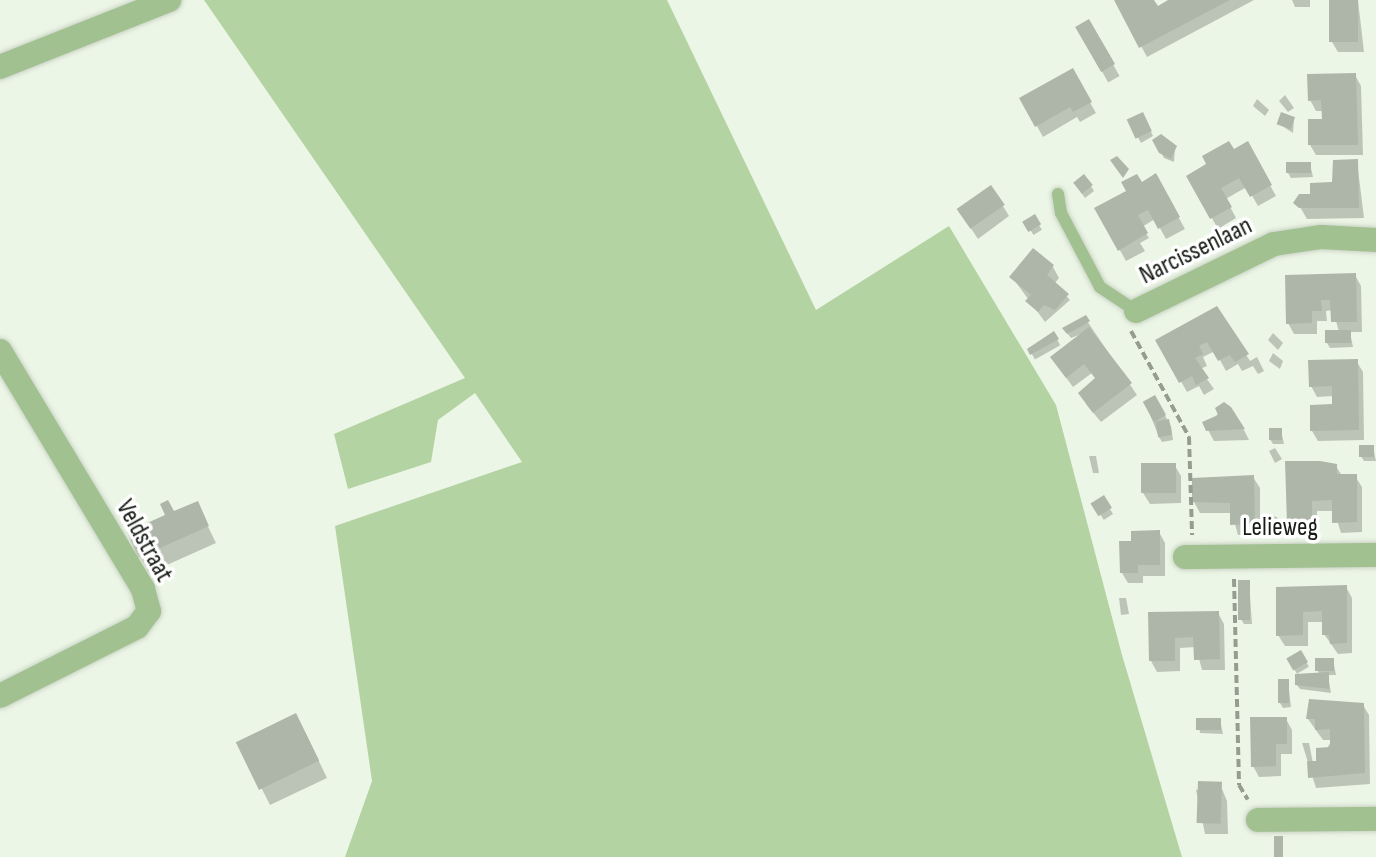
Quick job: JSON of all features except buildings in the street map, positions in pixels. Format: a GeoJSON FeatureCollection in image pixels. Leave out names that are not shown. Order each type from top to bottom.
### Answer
{"type":"FeatureCollection","features":[{"type":"Feature","properties":{"kind":"street"},"geometry":{"type":"LineString","coordinates":[[0,67],[169,0]]}},
{"type":"Feature","properties":{"kind":"street","name":"Narcissenlaan"},"geometry":{"type":"LineString","coordinates":[[1136,311],[1274,244],[1321,237],[1376,240]]}},
{"type":"Feature","properties":{"kind":"street","name":"Veldstraat"},"geometry":{"type":"LineString","coordinates":[[0,351],[143,589],[149,611],[137,627],[0,696]]}},
{"type":"Feature","properties":{"kind":"street","name":"Lelieweg"},"geometry":{"type":"LineString","coordinates":[[1189,557],[1376,555]]}},
{"type":"Feature","properties":{"kind":"street"},"geometry":{"type":"LineString","coordinates":[[1258,820],[1376,819]]}},
{"type":"Feature","properties":{"kind":"lane"},"geometry":{"type":"LineString","coordinates":[[1058,194],[1061,213],[1100,287],[1136,311]]}},
{"type":"Feature","properties":{"kind":"path"},"geometry":{"type":"LineString","coordinates":[[1136,311],[1131,331],[1189,437],[1189,557]]}},
{"type":"Feature","properties":{"kind":"path"},"geometry":{"type":"LineString","coordinates":[[1233,556],[1239,785],[1258,820]]}},
{"type":"Feature","properties":{"kind":"green space"},"geometry":{"type":"Polygon","coordinates":[[[204,0],[667,0],[816,310],[949,226],[1056,405],[1122,655],[1182,857],[345,857],[372,781],[335,526],[522,462],[475,393],[438,420],[431,462],[348,489],[334,434],[465,378],[204,0]]]}}]}
